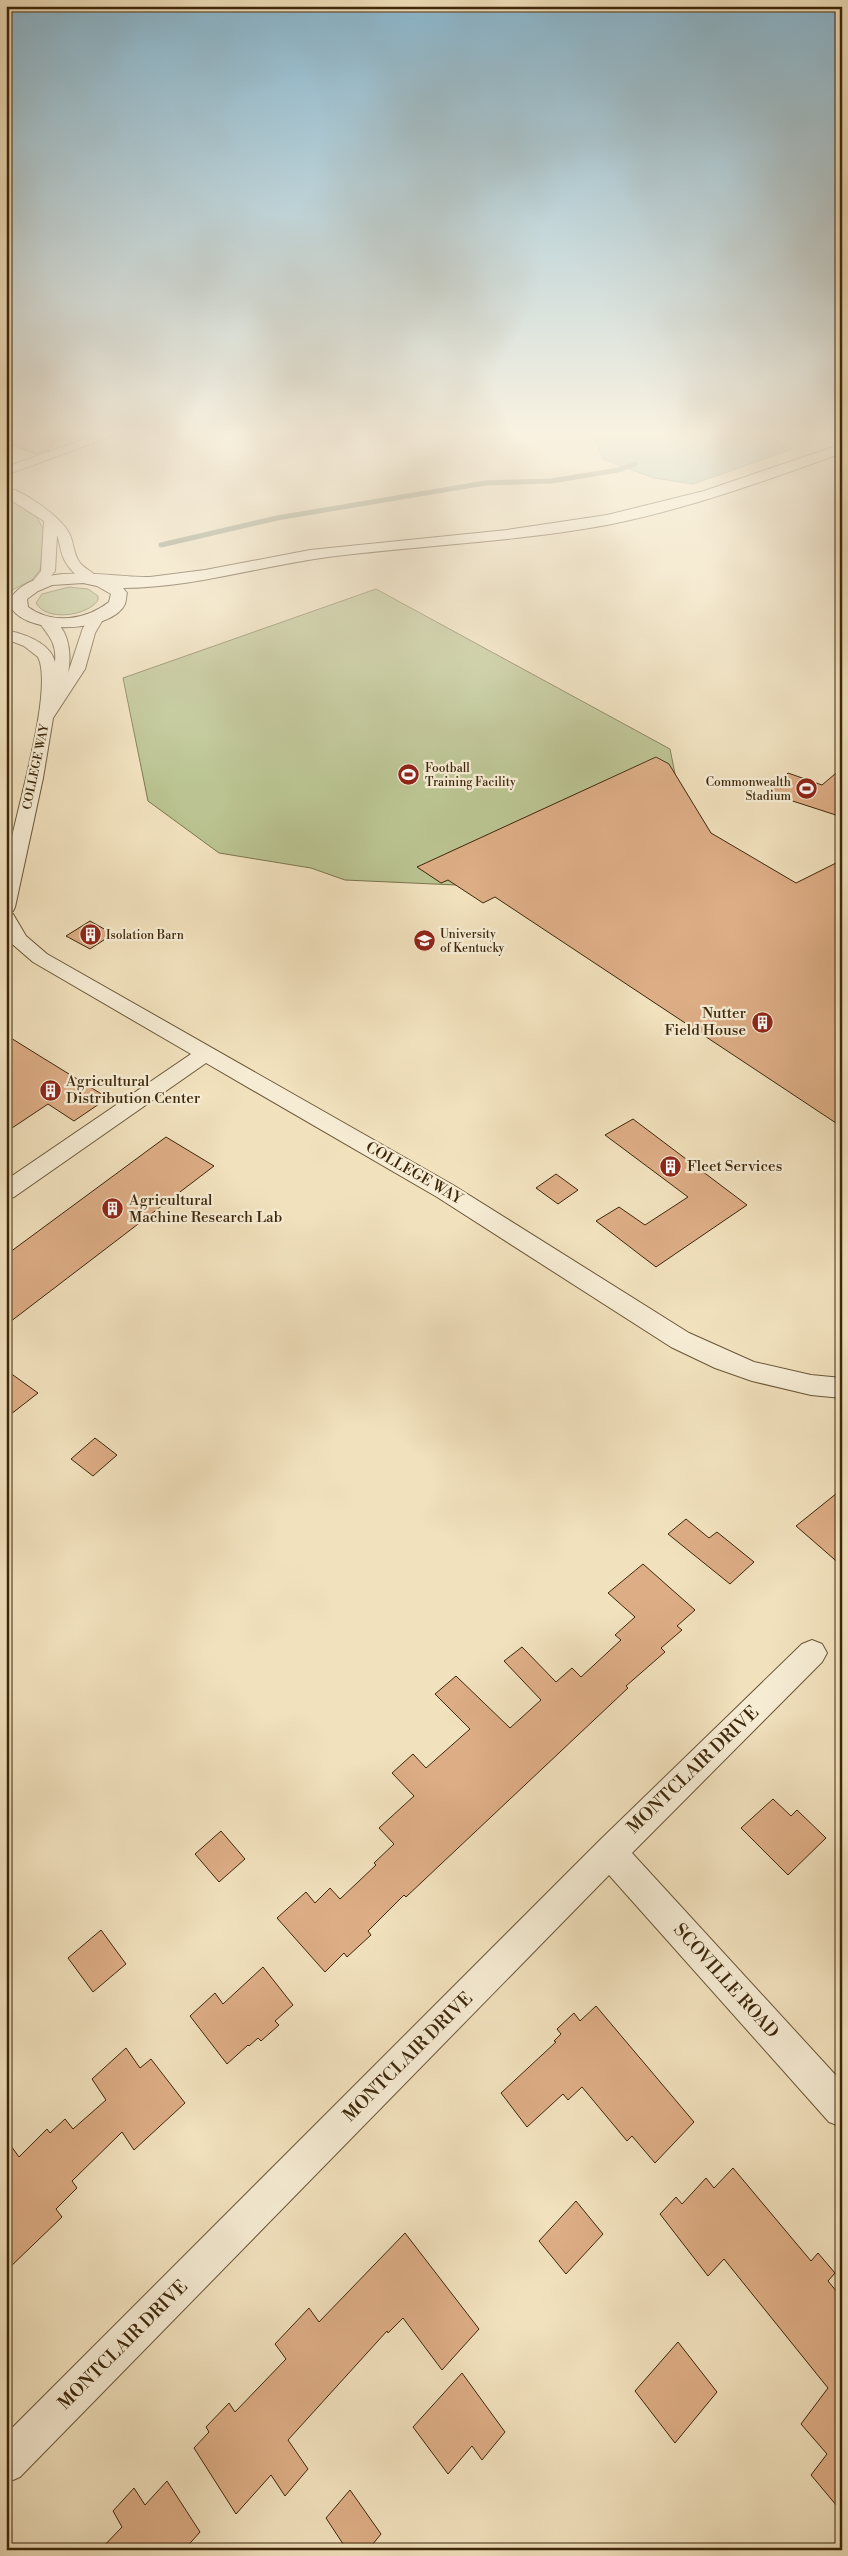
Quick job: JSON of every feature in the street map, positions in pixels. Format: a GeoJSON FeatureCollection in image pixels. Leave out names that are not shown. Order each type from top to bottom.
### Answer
{"type":"FeatureCollection","features":[{"type":"Feature","properties":{"kind":"main road"},"geometry":{"type":"LineString","coordinates":[[6,600],[30,589],[70,578],[137,584],[363,548]]}},
{"type":"Feature","properties":{"kind":"main road"},"geometry":{"type":"LineString","coordinates":[[6,616],[72,622],[98,616],[117,604],[142,593],[182,584],[330,560],[427,548]]}},
{"type":"Feature","properties":{"kind":"main road"},"geometry":{"type":"LineString","coordinates":[[97,580],[108,584],[119,593],[117,604]]}},
{"type":"Feature","properties":{"kind":"main road"},"geometry":{"type":"LineString","coordinates":[[30,589],[18,604],[25,614],[39,620]]}},
{"type":"Feature","properties":{"kind":"street"},"geometry":{"type":"LineString","coordinates":[[30,589],[48,571],[49,548]]}},
{"type":"Feature","properties":{"kind":"street"},"geometry":{"type":"LineString","coordinates":[[67,548],[69,559],[75,568],[97,580]]}},
{"type":"Feature","properties":{"kind":"street","name":"COLLEGE WAY"},"geometry":{"type":"LineString","coordinates":[[51,710],[72,680],[81,662],[86,632],[98,616]]}},
{"type":"Feature","properties":{"kind":"street","name":"COLLEGE WAY"},"geometry":{"type":"LineString","coordinates":[[6,907],[64,653],[63,643],[59,634],[39,620]]}},
{"type":"Feature","properties":{"kind":"street","name":"COLLEGE WAY"},"geometry":{"type":"LineString","coordinates":[[6,634],[40,648],[49,661],[51,710]]}},
{"type":"Feature","properties":{"kind":"street","name":"COLLEGE WAY"},"geometry":{"type":"LineString","coordinates":[[6,918],[18,939],[40,958],[445,1191],[680,1340],[724,1361],[752,1371],[811,1385],[842,1388]]}},
{"type":"Feature","properties":{"kind":"street"},"geometry":{"type":"LineString","coordinates":[[6,1191],[206,1053]]}},
{"type":"Feature","properties":{"kind":"street","name":"MONTCLAIR DRIVE"},"geometry":{"type":"LineString","coordinates":[[6,2463],[610,1852],[812,1653]]}},
{"type":"Feature","properties":{"kind":"street","name":"SCOVILLE ROAD"},"geometry":{"type":"LineString","coordinates":[[610,1852],[842,2109]]}},
{"type":"Feature","properties":{"kind":"green space"},"geometry":{"type":"Polygon","coordinates":[[[6,548],[43,548],[40,570],[32,580],[6,593],[6,548]]]}},
{"type":"Feature","properties":{"kind":"green space"},"geometry":{"type":"Polygon","coordinates":[[[69,587],[88,589],[98,596],[98,600],[86,610],[67,615],[48,613],[36,603],[42,594],[69,587]]]}},
{"type":"Feature","properties":{"kind":"green space","name":"Football Training Facility"},"geometry":{"type":"Polygon","coordinates":[[[376,589],[670,749],[684,818],[478,886],[345,880],[311,868],[219,853],[148,801],[123,678],[376,589]]]}},
{"type":"Feature","properties":{"kind":"building"},"geometry":{"type":"Polygon","coordinates":[[[656,757],[669,764],[711,833],[796,883],[842,860],[842,1127],[495,897],[483,903],[448,880],[441,883],[417,867],[656,757]]]}},
{"type":"Feature","properties":{"kind":"building","name":"Commonwealth Stadium"},"geometry":{"type":"Polygon","coordinates":[[[842,768],[842,817],[768,793],[788,773],[822,785],[842,768]]]}},
{"type":"Feature","properties":{"kind":"building","name":"Isolation Barn"},"geometry":{"type":"Polygon","coordinates":[[[90,921],[113,934],[90,949],[66,936],[90,921]]]}},
{"type":"Feature","properties":{"kind":"building","name":"Agricultural Distribution Center"},"geometry":{"type":"Polygon","coordinates":[[[6,1035],[108,1098],[74,1121],[48,1104],[6,1132],[6,1035]]]}},
{"type":"Feature","properties":{"kind":"building","name":"Fleet Services"},"geometry":{"type":"Polygon","coordinates":[[[633,1119],[747,1205],[656,1267],[596,1221],[619,1207],[645,1225],[688,1197],[605,1135],[633,1119]]]}},
{"type":"Feature","properties":{"kind":"building","name":"Agricultural Machine Research Lab"},"geometry":{"type":"Polygon","coordinates":[[[166,1137],[214,1166],[6,1325],[6,1255],[166,1137]]]}},
{"type":"Feature","properties":{"kind":"building"},"geometry":{"type":"Polygon","coordinates":[[[556,1174],[578,1190],[558,1204],[536,1188],[556,1174]]]}},
{"type":"Feature","properties":{"kind":"building"},"geometry":{"type":"Polygon","coordinates":[[[6,1370],[38,1393],[6,1418],[6,1370]]]}},
{"type":"Feature","properties":{"kind":"building"},"geometry":{"type":"Polygon","coordinates":[[[95,1438],[117,1455],[93,1476],[71,1459],[95,1438]]]}},
{"type":"Feature","properties":{"kind":"building"},"geometry":{"type":"Polygon","coordinates":[[[842,1489],[842,1566],[796,1526],[842,1489]]]}},
{"type":"Feature","properties":{"kind":"building"},"geometry":{"type":"Polygon","coordinates":[[[686,1519],[709,1538],[717,1532],[754,1562],[730,1584],[668,1534],[686,1519]]]}},
{"type":"Feature","properties":{"kind":"building"},"geometry":{"type":"Polygon","coordinates":[[[643,1564],[695,1610],[677,1626],[682,1630],[661,1648],[665,1652],[626,1686],[628,1688],[406,1897],[404,1895],[368,1931],[371,1935],[347,1957],[344,1953],[325,1972],[277,1918],[306,1892],[315,1903],[330,1888],[340,1899],[376,1865],[374,1863],[394,1844],[379,1828],[414,1796],[392,1773],[413,1754],[426,1768],[470,1729],[435,1694],[456,1676],[510,1728],[541,1700],[504,1661],[522,1647],[556,1682],[572,1668],[581,1677],[621,1640],[615,1635],[635,1617],[608,1593],[643,1564]]]}},
{"type":"Feature","properties":{"kind":"building"},"geometry":{"type":"Polygon","coordinates":[[[773,1799],[791,1816],[797,1810],[826,1838],[788,1875],[741,1828],[773,1799]]]}},
{"type":"Feature","properties":{"kind":"building"},"geometry":{"type":"Polygon","coordinates":[[[221,1831],[245,1859],[219,1882],[195,1854],[221,1831]]]}},
{"type":"Feature","properties":{"kind":"building"},"geometry":{"type":"Polygon","coordinates":[[[101,1930],[126,1964],[93,1992],[68,1958],[101,1930]]]}},
{"type":"Feature","properties":{"kind":"building"},"geometry":{"type":"Polygon","coordinates":[[[263,1967],[293,2005],[275,2021],[279,2025],[261,2041],[258,2038],[248,2045],[227,2064],[190,2016],[215,1993],[223,2004],[263,1967]]]}},
{"type":"Feature","properties":{"kind":"building"},"geometry":{"type":"Polygon","coordinates":[[[596,2006],[694,2122],[655,2163],[632,2136],[627,2141],[582,2087],[568,2100],[563,2094],[527,2127],[501,2093],[556,2042],[554,2041],[561,2034],[557,2029],[574,2013],[580,2021],[596,2006]]]}},
{"type":"Feature","properties":{"kind":"building"},"geometry":{"type":"Polygon","coordinates":[[[126,2048],[140,2068],[151,2059],[185,2103],[134,2150],[122,2132],[72,2181],[77,2188],[56,2209],[62,2217],[6,2271],[6,2139],[19,2157],[47,2129],[50,2133],[65,2119],[73,2129],[106,2100],[92,2079],[126,2048]]]}},
{"type":"Feature","properties":{"kind":"building"},"geometry":{"type":"Polygon","coordinates":[[[733,2168],[811,2261],[818,2253],[835,2273],[828,2281],[842,2298],[842,2512],[811,2475],[827,2454],[801,2424],[828,2388],[724,2259],[708,2276],[660,2214],[676,2197],[682,2204],[706,2178],[714,2188],[733,2168]]]}},
{"type":"Feature","properties":{"kind":"building"},"geometry":{"type":"Polygon","coordinates":[[[576,2201],[603,2234],[566,2274],[539,2241],[576,2201]]]}},
{"type":"Feature","properties":{"kind":"building"},"geometry":{"type":"Polygon","coordinates":[[[405,2233],[479,2329],[442,2370],[403,2318],[388,2333],[387,2331],[288,2440],[308,2469],[285,2496],[271,2475],[236,2514],[194,2448],[209,2432],[206,2427],[229,2403],[235,2412],[286,2359],[275,2344],[309,2308],[319,2322],[405,2233]]]}},
{"type":"Feature","properties":{"kind":"building"},"geometry":{"type":"Polygon","coordinates":[[[678,2342],[717,2392],[675,2443],[635,2391],[678,2342]]]}},
{"type":"Feature","properties":{"kind":"building"},"geometry":{"type":"Polygon","coordinates":[[[462,2373],[505,2432],[482,2460],[472,2446],[448,2474],[413,2427],[462,2373]]]}},
{"type":"Feature","properties":{"kind":"building"},"geometry":{"type":"Polygon","coordinates":[[[167,2481],[200,2532],[184,2550],[100,2550],[122,2527],[113,2511],[134,2488],[145,2505],[167,2481]]]}},
{"type":"Feature","properties":{"kind":"building"},"geometry":{"type":"Polygon","coordinates":[[[350,2490],[381,2534],[368,2550],[347,2550],[326,2518],[350,2490]]]}},
{"type":"Feature","properties":{"kind":"place","name":"Football Training Facility"},"geometry":{"type":"Point","coordinates":[409,775]}},
{"type":"Feature","properties":{"kind":"place","name":"Commonwealth Stadium"},"geometry":{"type":"Point","coordinates":[807,789]}},
{"type":"Feature","properties":{"kind":"place","name":"Isolation Barn"},"geometry":{"type":"Point","coordinates":[90,935]}},
{"type":"Feature","properties":{"kind":"place","name":"University of Kentucky"},"geometry":{"type":"Point","coordinates":[424,941]}},
{"type":"Feature","properties":{"kind":"place","name":"Nutter Field House"},"geometry":{"type":"Point","coordinates":[762,1022]}},
{"type":"Feature","properties":{"kind":"place","name":"Agricultural Distribution Center"},"geometry":{"type":"Point","coordinates":[50,1090]}},
{"type":"Feature","properties":{"kind":"place","name":"Fleet Services"},"geometry":{"type":"Point","coordinates":[671,1166]}},
{"type":"Feature","properties":{"kind":"place","name":"Agricultural Machine Research Lab"},"geometry":{"type":"Point","coordinates":[113,1209]}}]}
